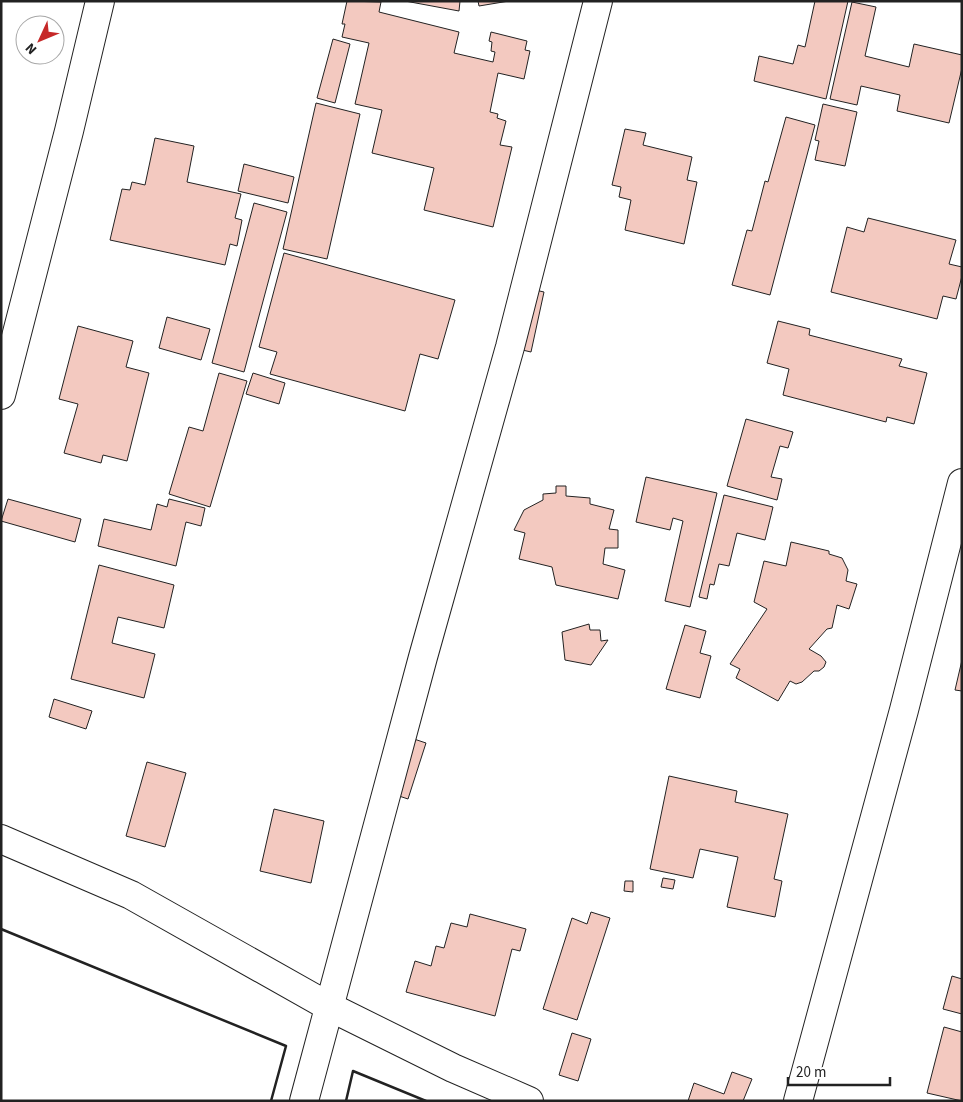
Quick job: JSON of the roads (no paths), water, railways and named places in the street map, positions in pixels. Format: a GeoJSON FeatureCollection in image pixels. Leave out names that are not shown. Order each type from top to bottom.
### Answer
{"type":"FeatureCollection","features":[{"type":"Feature","properties":{"kind":"street"},"geometry":{"type":"LineString","coordinates":[[1,395],[100,1]]}},
{"type":"Feature","properties":{"kind":"street"},"geometry":{"type":"LineString","coordinates":[[304,1101],[423,657],[510,348],[598,1]]}},
{"type":"Feature","properties":{"kind":"street"},"geometry":{"type":"LineString","coordinates":[[798,1101],[904,710],[962,483]]}},
{"type":"Feature","properties":{"kind":"street"},"geometry":{"type":"LineString","coordinates":[[1,839],[131,895],[328,1006],[453,1068],[529,1101]]}}]}
